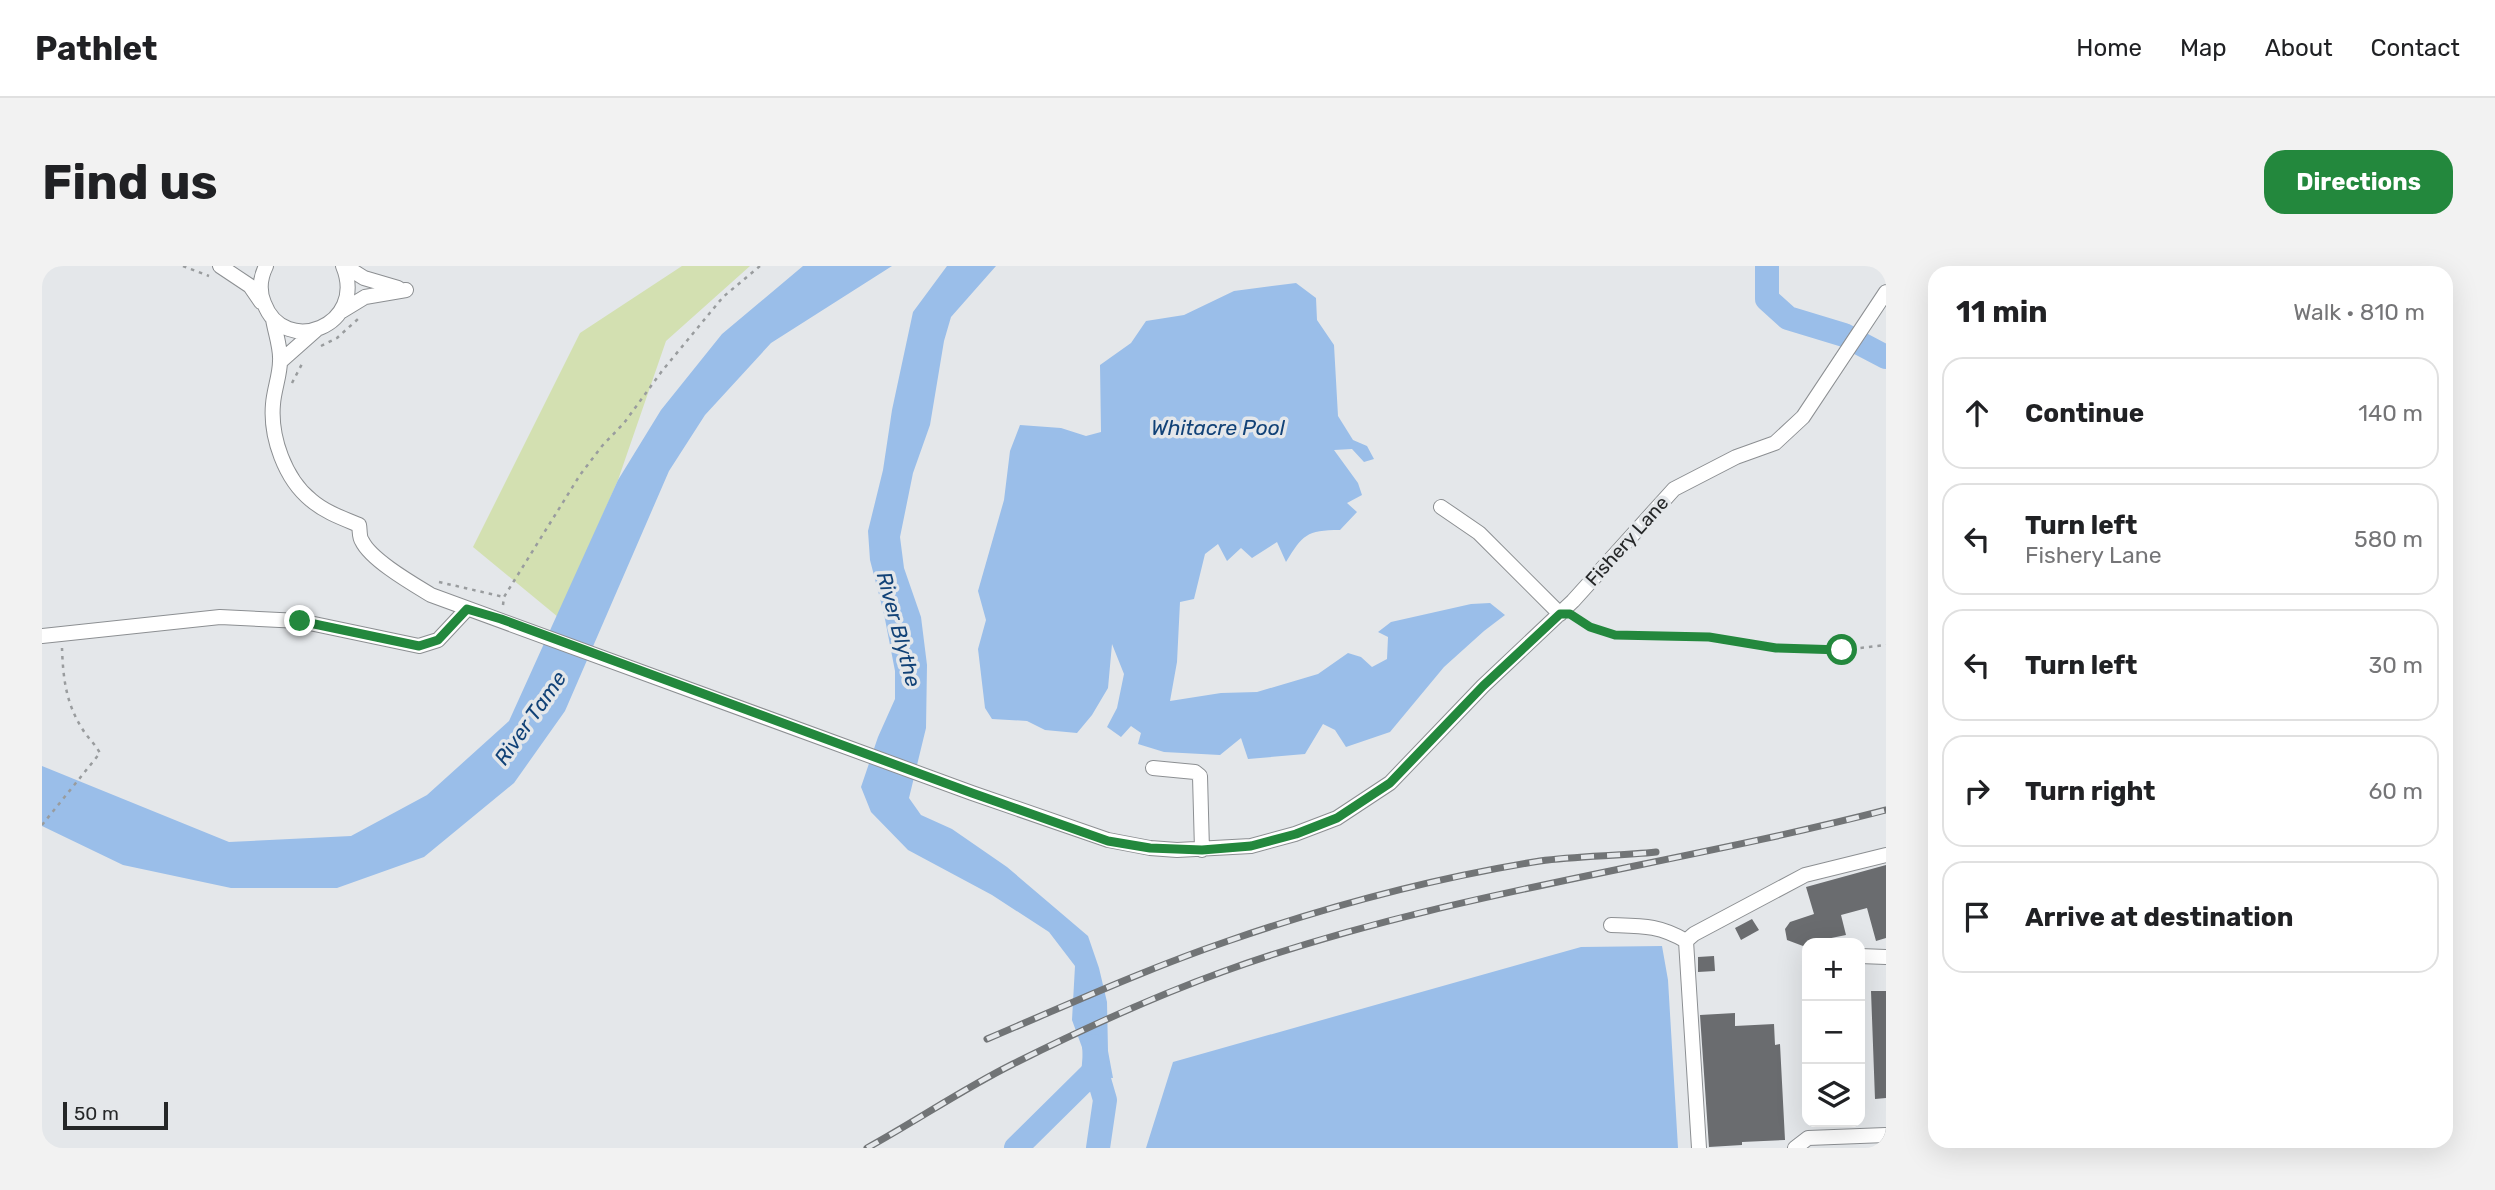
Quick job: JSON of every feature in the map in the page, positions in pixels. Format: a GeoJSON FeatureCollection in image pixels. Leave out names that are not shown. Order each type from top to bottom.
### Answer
{"type":"FeatureCollection","features":[{"type":"Feature","properties":{"kind":"street"},"geometry":{"type":"LineString","coordinates":[[266,266],[260,284],[261,296],[270,314],[281,361],[316,330],[335,320],[365,297],[406,290],[364,278],[344,266]]}},
{"type":"Feature","properties":{"kind":"street"},"geometry":{"type":"LineString","coordinates":[[342,312],[349,288],[344,266]]}},
{"type":"Feature","properties":{"kind":"street"},"geometry":{"type":"LineString","coordinates":[[216,271],[250,286],[270,314],[293,330],[316,330]]}},
{"type":"Feature","properties":{"kind":"street","name":"Fishery Lane"},"geometry":{"type":"LineString","coordinates":[[281,361],[273,404],[273,425],[279,450],[291,477],[310,500],[334,515],[359,525],[361,541],[397,574],[431,595],[1108,841],[1150,848],[1202,850],[1251,846],[1296,834],[1337,818],[1390,783],[1483,686],[1560,614],[1674,489],[1736,457],[1775,443],[1803,417],[1886,292]]}},
{"type":"Feature","properties":{"kind":"street"},"geometry":{"type":"LineString","coordinates":[[1441,507],[1479,533],[1560,614]]}},
{"type":"Feature","properties":{"kind":"street"},"geometry":{"type":"LineString","coordinates":[[42,636],[220,617],[300,621],[419,646],[438,640],[467,609]]}},
{"type":"Feature","properties":{"kind":"street"},"geometry":{"type":"LineString","coordinates":[[1153,768],[1195,772],[1200,776],[1202,850]]}},
{"type":"Feature","properties":{"kind":"street"},"geometry":{"type":"LineString","coordinates":[[1686,941],[1694,934],[1805,875],[1886,855]]}},
{"type":"Feature","properties":{"kind":"street"},"geometry":{"type":"LineString","coordinates":[[1611,925],[1650,926],[1664,929],[1686,941]]}},
{"type":"Feature","properties":{"kind":"street"},"geometry":{"type":"LineString","coordinates":[[1686,941],[1699,1148]]}},
{"type":"Feature","properties":{"kind":"street"},"geometry":{"type":"LineString","coordinates":[[1865,956],[1886,957]]}},
{"type":"Feature","properties":{"kind":"street"},"geometry":{"type":"LineString","coordinates":[[1795,1148],[1808,1139],[1886,1135]]}},
{"type":"Feature","properties":{"kind":"path"},"geometry":{"type":"LineString","coordinates":[[183,266],[216,271]]}},
{"type":"Feature","properties":{"kind":"path"},"geometry":{"type":"LineString","coordinates":[[428,580],[504,597],[580,475],[602,446],[624,423],[662,371],[723,297],[760,266]]}},
{"type":"Feature","properties":{"kind":"path"},"geometry":{"type":"LineString","coordinates":[[320,346],[337,338],[363,312]]}},
{"type":"Feature","properties":{"kind":"path"},"geometry":{"type":"LineString","coordinates":[[294,383],[305,358]]}},
{"type":"Feature","properties":{"kind":"path"},"geometry":{"type":"LineString","coordinates":[[1560,614],[1570,614],[1590,627],[1615,635],[1709,637],[1808,651],[1886,645]]}},
{"type":"Feature","properties":{"kind":"path"},"geometry":{"type":"LineString","coordinates":[[42,825],[100,753],[84,732],[71,707],[63,680],[61,633]]}},
{"type":"Feature","properties":{"kind":"green space"},"geometry":{"type":"Polygon","coordinates":[[[682,266],[750,266],[666,341],[618,480],[558,617],[473,547],[580,333],[682,266]]]}},
{"type":"Feature","properties":{"kind":"water","name":"River Tame"},"geometry":{"type":"Polygon","coordinates":[[[803,266],[892,266],[771,343],[705,415],[669,471],[565,711],[514,783],[424,857],[337,888],[231,888],[123,865],[42,826],[42,766],[229,842],[351,836],[427,795],[509,721],[618,480],[661,410],[722,334],[803,266]]]}},
{"type":"Feature","properties":{"kind":"water"},"geometry":{"type":"Polygon","coordinates":[[[947,266],[996,266],[951,317],[944,341],[930,425],[913,473],[900,537],[904,568],[921,617],[927,665],[926,728],[909,798],[921,815],[952,829],[1007,867],[1088,936],[1107,1002],[1108,1051],[1113,1078],[1081,1076],[1083,1050],[1072,1020],[1075,966],[1049,932],[992,895],[908,850],[871,812],[861,787],[878,737],[895,699],[895,671],[870,560],[868,531],[883,470],[892,410],[913,312],[947,266]]]}},
{"type":"Feature","properties":{"kind":"water","name":"Whitacre Pool"},"geometry":{"type":"Polygon","coordinates":[[[1296,283],[1316,298],[1317,320],[1334,345],[1338,416],[1353,440],[1367,446],[1374,459],[1364,462],[1352,449],[1334,450],[1358,483],[1362,495],[1347,503],[1357,512],[1340,530],[1320,531],[1307,536],[1286,562],[1277,542],[1252,558],[1241,548],[1227,561],[1218,544],[1205,554],[1194,599],[1180,602],[1177,662],[1170,701],[1221,693],[1257,692],[1318,674],[1348,653],[1361,657],[1372,667],[1387,659],[1388,637],[1378,632],[1391,622],[1471,604],[1490,603],[1505,615],[1444,667],[1390,732],[1346,747],[1335,730],[1323,724],[1305,754],[1248,759],[1241,738],[1220,755],[1164,752],[1138,744],[1141,733],[1131,726],[1121,737],[1107,727],[1117,708],[1124,674],[1112,644],[1108,688],[1092,715],[1077,733],[1045,730],[1027,721],[992,719],[985,708],[978,649],[986,620],[978,591],[1004,500],[1010,451],[1020,425],[1061,428],[1086,436],[1101,432],[1100,365],[1131,343],[1146,321],[1184,315],[1234,291],[1296,283]]]}},
{"type":"Feature","properties":{"kind":"water"},"geometry":{"type":"Polygon","coordinates":[[[1662,946],[1668,980],[1678,1148],[1146,1148],[1173,1062],[1581,947],[1662,946]]]}},
{"type":"Feature","properties":{"kind":"building"},"geometry":{"type":"Polygon","coordinates":[[[1886,865],[1886,938],[1876,941],[1867,908],[1841,915],[1846,935],[1802,938],[1802,946],[1787,940],[1785,929],[1790,922],[1814,914],[1806,887],[1886,865]]]}},
{"type":"Feature","properties":{"kind":"building"},"geometry":{"type":"Polygon","coordinates":[[[1752,919],[1759,930],[1741,940],[1735,928],[1752,919]]]}},
{"type":"Feature","properties":{"kind":"building"},"geometry":{"type":"Polygon","coordinates":[[[1714,956],[1715,971],[1698,972],[1698,957],[1714,956]]]}},
{"type":"Feature","properties":{"kind":"building"},"geometry":{"type":"Polygon","coordinates":[[[1871,991],[1886,991],[1886,1098],[1875,1099],[1871,991]]]}},
{"type":"Feature","properties":{"kind":"building"},"geometry":{"type":"Polygon","coordinates":[[[1735,1013],[1735,1026],[1774,1024],[1775,1045],[1780,1044],[1785,1140],[1709,1147],[1700,1015],[1735,1013]]]}},
{"type":"Feature","properties":{"kind":"waterway"},"geometry":{"type":"LineString","coordinates":[[1767,266],[1767,299],[1788,318],[1844,335],[1886,357]]}},
{"type":"Feature","properties":{"kind":"waterway","name":"River Blythe"},"geometry":{"type":"LineString","coordinates":[[1094,1046],[1096,1069],[1105,1100],[1098,1148]]}},
{"type":"Feature","properties":{"kind":"waterway"},"geometry":{"type":"LineString","coordinates":[[1016,1148],[1096,1069]]}},
{"type":"Feature","properties":{"kind":"railway"},"geometry":{"type":"LineString","coordinates":[[867,1148],[994,1074],[1090,1027],[1195,982],[1303,945],[1468,901],[1886,810]]}},
{"type":"Feature","properties":{"kind":"railway"},"geometry":{"type":"LineString","coordinates":[[987,1039],[1197,952],[1343,905],[1461,876],[1540,861],[1656,852]]}},
{"type":"Feature","properties":{"kind":"route"},"geometry":{"type":"LineString","coordinates":[[300,621],[419,646],[438,640],[467,609],[501,619],[1108,841],[1177,850],[1251,846],[1296,834],[1337,818],[1390,783],[1483,686],[1560,614],[1570,614],[1590,627],[1615,635],[1709,637],[1776,648],[1842,650]]}}]}
